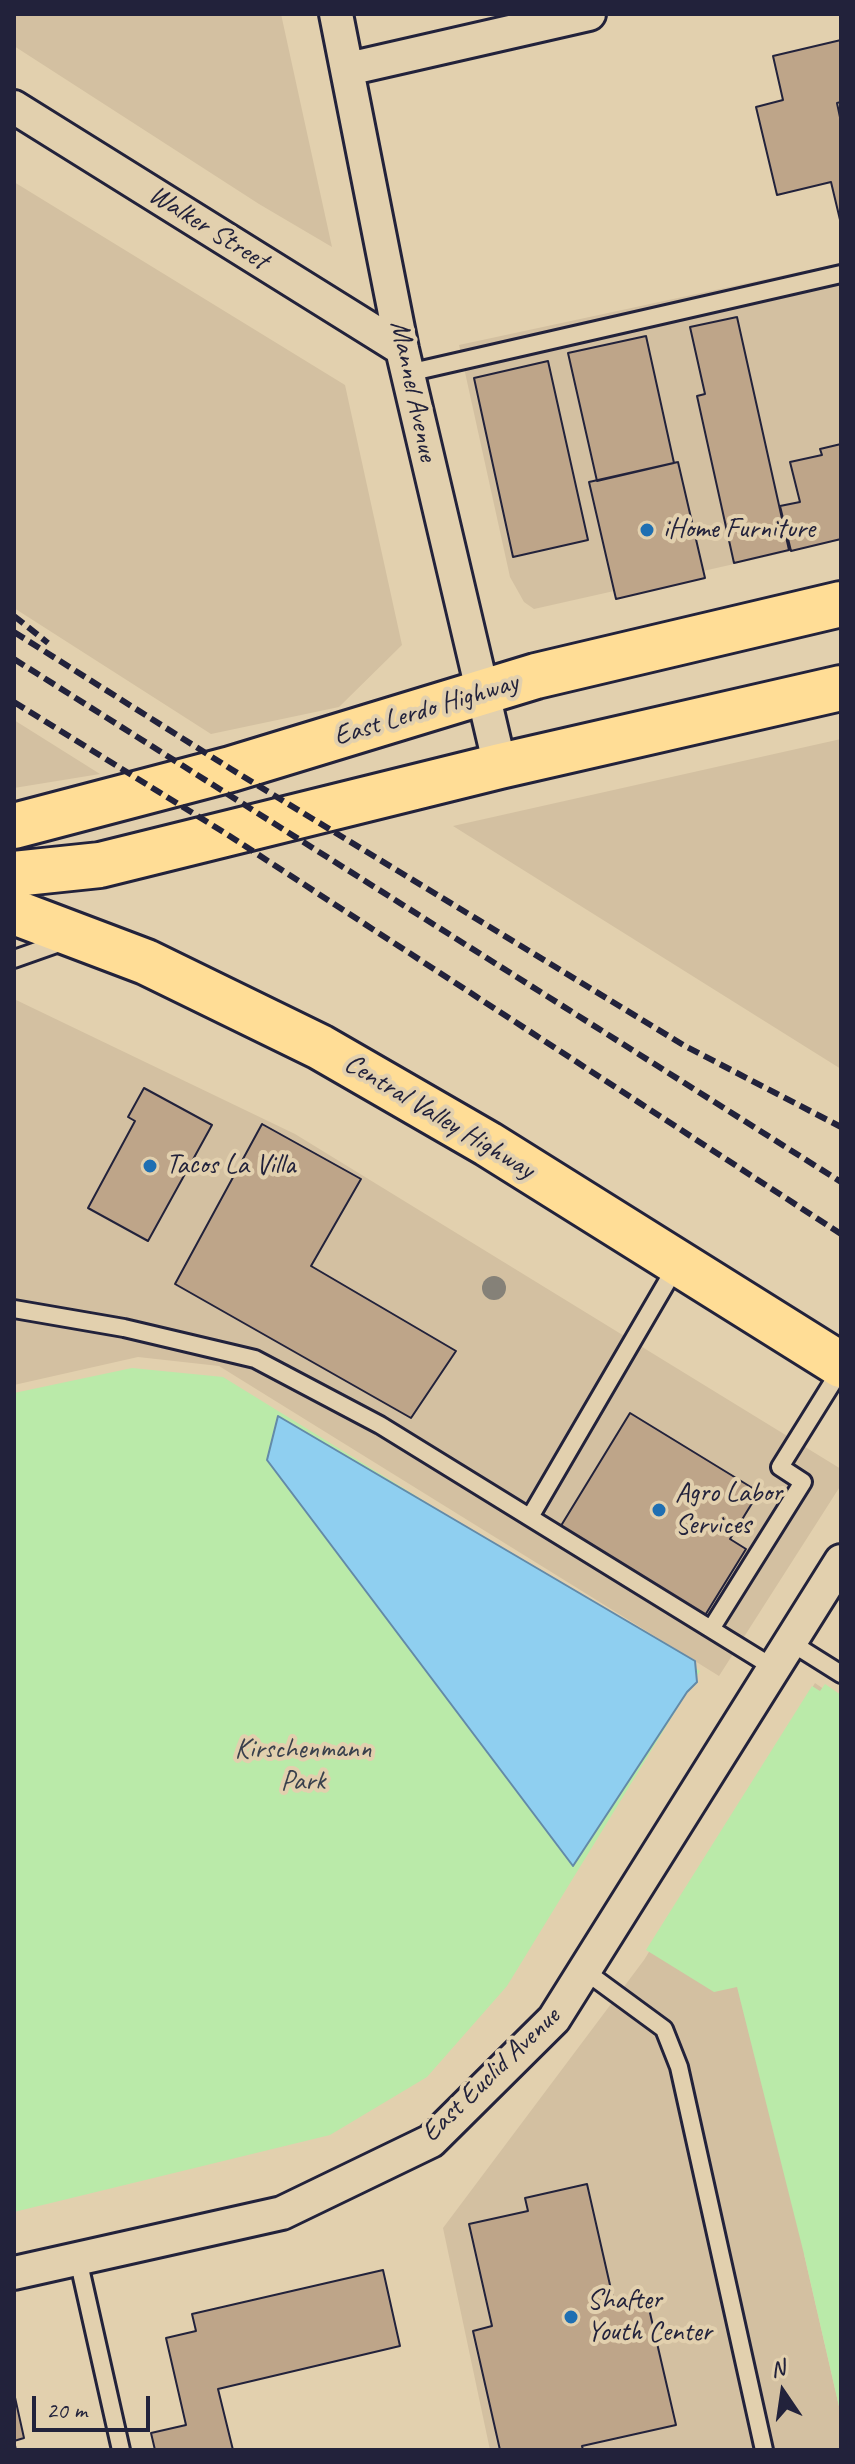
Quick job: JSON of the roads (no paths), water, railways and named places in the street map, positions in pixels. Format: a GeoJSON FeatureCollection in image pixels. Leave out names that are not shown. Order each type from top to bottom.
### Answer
{"type":"FeatureCollection","features":[{"type":"Feature","properties":{"kind":"main road","name":"East Lerdo Highway"},"geometry":{"type":"LineString","coordinates":[[14,826],[217,773],[482,692],[841,604]]}},
{"type":"Feature","properties":{"kind":"main road"},"geometry":{"type":"LineString","coordinates":[[14,874],[100,865],[500,766],[841,688]]}},
{"type":"Feature","properties":{"kind":"main road","name":"Central Valley Highway"},"geometry":{"type":"LineString","coordinates":[[14,912],[146,962],[320,1047],[488,1144],[841,1367]]}},
{"type":"Feature","properties":{"kind":"street","name":"Mannel Avenue"},"geometry":{"type":"LineString","coordinates":[[336,14],[405,361],[500,766]]}},
{"type":"Feature","properties":{"kind":"street"},"geometry":{"type":"LineString","coordinates":[[348,69],[589,14]]}},
{"type":"Feature","properties":{"kind":"street","name":"Walker Street"},"geometry":{"type":"LineString","coordinates":[[14,107],[405,361]]}},
{"type":"Feature","properties":{"kind":"street","name":"East Euclid Avenue"},"geometry":{"type":"LineString","coordinates":[[14,2273],[282,2213],[431,2141],[554,2019],[841,1561]]}},
{"type":"Feature","properties":{"kind":"lane"},"geometry":{"type":"LineString","coordinates":[[405,361],[841,274]]}},
{"type":"Feature","properties":{"kind":"lane"},"geometry":{"type":"LineString","coordinates":[[14,959],[79,937]]}},
{"type":"Feature","properties":{"kind":"lane"},"geometry":{"type":"LineString","coordinates":[[530,1517],[678,1262]]}},
{"type":"Feature","properties":{"kind":"lane"},"geometry":{"type":"LineString","coordinates":[[14,1309],[124,1328],[255,1359],[380,1425],[711,1629],[841,1674]]}},
{"type":"Feature","properties":{"kind":"lane"},"geometry":{"type":"LineString","coordinates":[[711,1629],[803,1482],[780,1467],[841,1367]]}},
{"type":"Feature","properties":{"kind":"lane"},"geometry":{"type":"LineString","coordinates":[[585,1971],[664,2029],[679,2067],[764,2450]]}},
{"type":"Feature","properties":{"kind":"lane"},"geometry":{"type":"LineString","coordinates":[[78,2259],[121,2450]]}},
{"type":"Feature","properties":{"kind":"water"},"geometry":{"type":"Polygon","coordinates":[[[278,1416],[695,1661],[697,1682],[687,1692],[573,1866],[267,1460],[278,1416]]]}},
{"type":"Feature","properties":{"kind":"railway"},"geometry":{"type":"LineString","coordinates":[[14,616],[48,643]]}},
{"type":"Feature","properties":{"kind":"railway"},"geometry":{"type":"LineString","coordinates":[[14,632],[231,769],[685,1046],[841,1127]]}},
{"type":"Feature","properties":{"kind":"railway"},"geometry":{"type":"LineString","coordinates":[[14,659],[841,1182]]}},
{"type":"Feature","properties":{"kind":"railway"},"geometry":{"type":"LineString","coordinates":[[14,702],[225,833],[841,1234]]}},
{"type":"Feature","properties":{"kind":"place","name":"iHome Furniture"},"geometry":{"type":"Point","coordinates":[647,530]}},
{"type":"Feature","properties":{"kind":"place","name":"Tacos La Villa"},"geometry":{"type":"Point","coordinates":[150,1166]}},
{"type":"Feature","properties":{"kind":"place","name":"Agro Labor Services"},"geometry":{"type":"Point","coordinates":[659,1510]}},
{"type":"Feature","properties":{"kind":"place","name":"Shafter Youth Center"},"geometry":{"type":"Point","coordinates":[571,2317]}},
{"type":"Feature","properties":{"kind":"park label","name":"Kirschenmann Park"},"geometry":{"type":"Point","coordinates":[303,1766]}}]}
